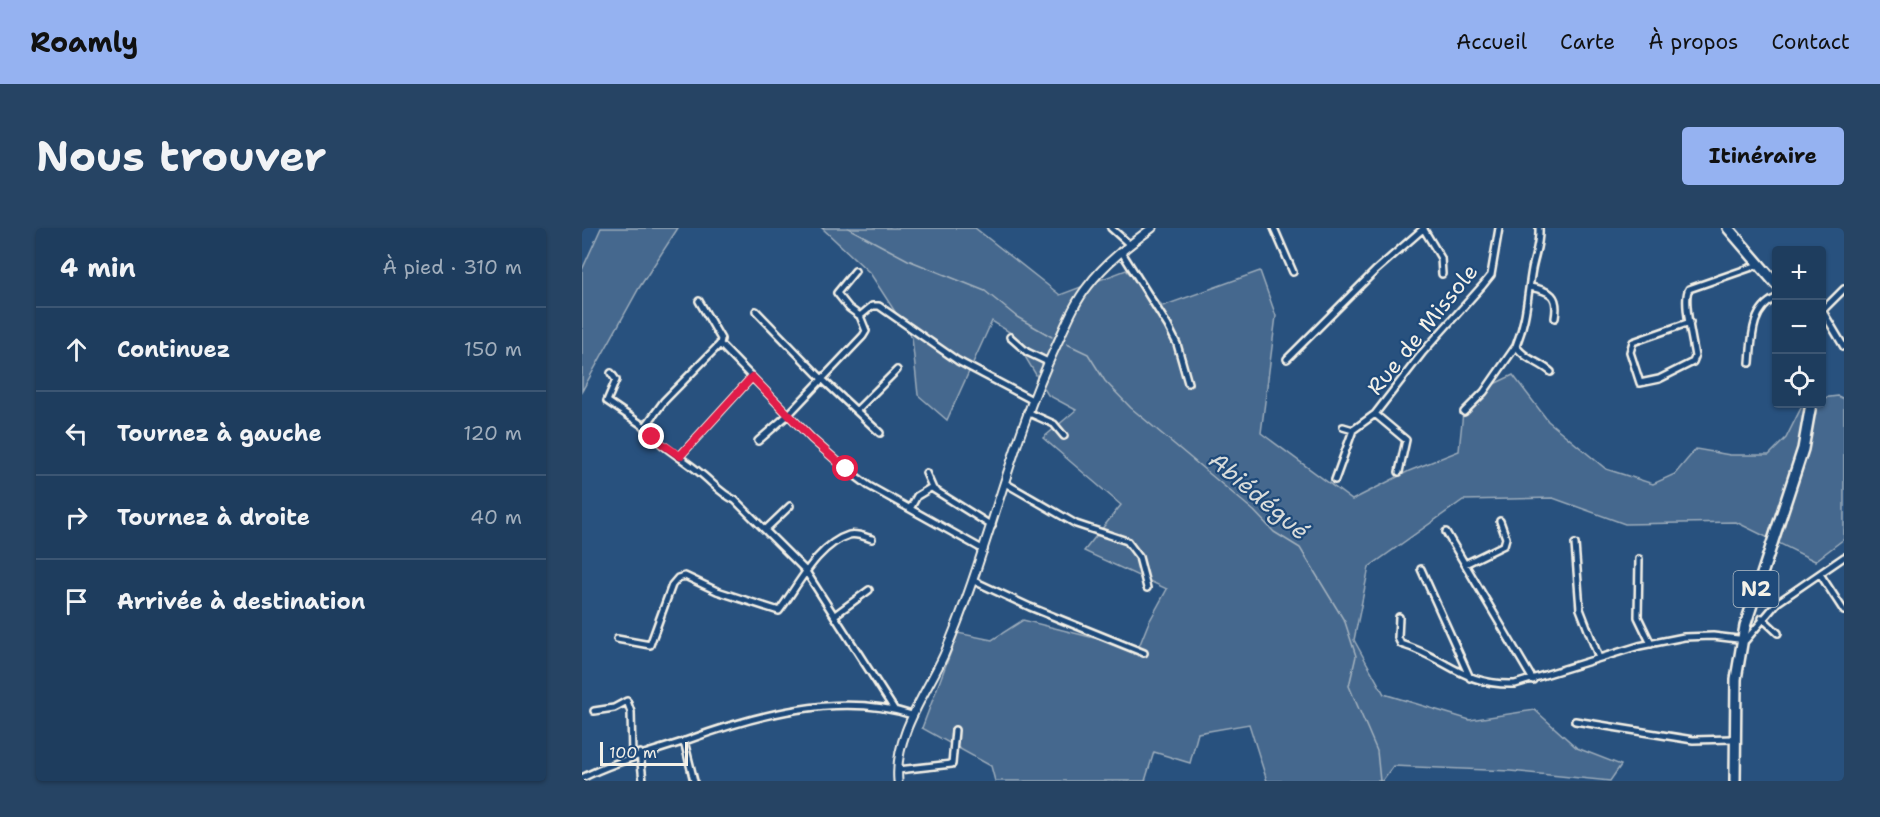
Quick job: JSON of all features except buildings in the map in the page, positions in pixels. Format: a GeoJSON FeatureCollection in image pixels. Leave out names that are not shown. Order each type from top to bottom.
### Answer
{"type":"FeatureCollection","features":[{"type":"Feature","properties":{"kind":"highway"},"geometry":{"type":"LineString","coordinates":[[1728,228],[1772,279]]}},
{"type":"Feature","properties":{"kind":"highway","name":"N2"},"geometry":{"type":"LineString","coordinates":[[1735,781],[1733,739],[1736,679],[1743,641],[1754,596],[1803,449],[1810,408]]}},
{"type":"Feature","properties":{"kind":"street"},"geometry":{"type":"LineString","coordinates":[[1111,228],[1130,245]]}},
{"type":"Feature","properties":{"kind":"street"},"geometry":{"type":"LineString","coordinates":[[898,781],[898,770],[912,714],[928,690],[974,581],[1027,412],[1048,362],[1087,286],[1122,251],[1152,228]]}},
{"type":"Feature","properties":{"kind":"street"},"geometry":{"type":"LineString","coordinates":[[1274,228],[1293,272]]}},
{"type":"Feature","properties":{"kind":"street"},"geometry":{"type":"LineString","coordinates":[[1287,359],[1375,271],[1423,228],[1441,258],[1442,274]]}},
{"type":"Feature","properties":{"kind":"street","name":"Rue de Missole"},"geometry":{"type":"LineString","coordinates":[[1353,430],[1375,414],[1424,352],[1491,275],[1499,228]]}},
{"type":"Feature","properties":{"kind":"street"},"geometry":{"type":"LineString","coordinates":[[1464,412],[1484,392],[1516,346],[1525,325],[1539,247],[1539,228]]}},
{"type":"Feature","properties":{"kind":"street"},"geometry":{"type":"LineString","coordinates":[[1122,251],[1168,326],[1177,344],[1188,383]]}},
{"type":"Feature","properties":{"kind":"street"},"geometry":{"type":"LineString","coordinates":[[1690,322],[1633,342],[1630,352],[1640,383],[1659,379],[1693,362],[1695,357],[1690,322],[1686,296],[1689,289],[1761,264]]}},
{"type":"Feature","properties":{"kind":"street"},"geometry":{"type":"LineString","coordinates":[[758,441],[789,414],[866,331],[860,316],[849,308],[837,293],[855,271]]}},
{"type":"Feature","properties":{"kind":"street"},"geometry":{"type":"LineString","coordinates":[[1530,287],[1547,292],[1554,297],[1557,303],[1555,318]]}},
{"type":"Feature","properties":{"kind":"street"},"geometry":{"type":"LineString","coordinates":[[1826,307],[1844,289]]}},
{"type":"Feature","properties":{"kind":"street"},"geometry":{"type":"LineString","coordinates":[[1750,363],[1755,323],[1760,311],[1772,300]]}},
{"type":"Feature","properties":{"kind":"street"},"geometry":{"type":"LineString","coordinates":[[645,427],[664,401],[720,344],[721,339],[699,301]]}},
{"type":"Feature","properties":{"kind":"street"},"geometry":{"type":"LineString","coordinates":[[860,316],[872,306],[879,306],[958,361],[1032,400]]}},
{"type":"Feature","properties":{"kind":"street"},"geometry":{"type":"LineString","coordinates":[[756,311],[821,378],[880,433]]}},
{"type":"Feature","properties":{"kind":"street"},"geometry":{"type":"LineString","coordinates":[[1826,318],[1844,347]]}},
{"type":"Feature","properties":{"kind":"street"},"geometry":{"type":"LineString","coordinates":[[1010,337],[1027,352],[1048,362]]}},
{"type":"Feature","properties":{"kind":"street"},"geometry":{"type":"LineString","coordinates":[[720,344],[812,439],[846,469],[869,486],[984,550]]}},
{"type":"Feature","properties":{"kind":"street"},"geometry":{"type":"LineString","coordinates":[[1516,346],[1521,355],[1540,362],[1551,372]]}},
{"type":"Feature","properties":{"kind":"street"},"geometry":{"type":"LineString","coordinates":[[857,411],[897,370]]}},
{"type":"Feature","properties":{"kind":"street"},"geometry":{"type":"LineString","coordinates":[[611,373],[616,380],[607,400],[645,427],[652,437],[680,456],[726,496],[735,500],[805,570],[894,709]]}},
{"type":"Feature","properties":{"kind":"street"},"geometry":{"type":"LineString","coordinates":[[680,456],[752,377]]}},
{"type":"Feature","properties":{"kind":"street"},"geometry":{"type":"LineString","coordinates":[[1027,412],[1054,424],[1064,436]]}},
{"type":"Feature","properties":{"kind":"street"},"geometry":{"type":"LineString","coordinates":[[1375,414],[1406,440],[1399,472]]}},
{"type":"Feature","properties":{"kind":"street"},"geometry":{"type":"LineString","coordinates":[[1335,480],[1353,430],[1343,427]]}},
{"type":"Feature","properties":{"kind":"street"},"geometry":{"type":"LineString","coordinates":[[926,473],[932,487],[992,526]]}},
{"type":"Feature","properties":{"kind":"street"},"geometry":{"type":"LineString","coordinates":[[1005,483],[1076,524],[1127,541],[1139,557],[1147,588]]}},
{"type":"Feature","properties":{"kind":"street"},"geometry":{"type":"LineString","coordinates":[[910,507],[917,496],[932,487]]}},
{"type":"Feature","properties":{"kind":"street"},"geometry":{"type":"LineString","coordinates":[[765,529],[790,506]]}},
{"type":"Feature","properties":{"kind":"street"},"geometry":{"type":"LineString","coordinates":[[1466,564],[1504,545],[1506,538],[1500,521]]}},
{"type":"Feature","properties":{"kind":"street"},"geometry":{"type":"LineString","coordinates":[[1446,532],[1533,680]]}},
{"type":"Feature","properties":{"kind":"street"},"geometry":{"type":"LineString","coordinates":[[617,639],[650,645],[672,585],[678,578],[685,576],[717,591],[779,610],[803,579],[805,570],[839,541],[849,535],[857,534],[872,539]]}},
{"type":"Feature","properties":{"kind":"street"},"geometry":{"type":"LineString","coordinates":[[1575,544],[1580,609],[1599,658]]}},
{"type":"Feature","properties":{"kind":"street"},"geometry":{"type":"LineString","coordinates":[[1399,617],[1398,638],[1401,644],[1426,653],[1470,678],[1496,685],[1533,680],[1599,658],[1684,637],[1713,636],[1743,641],[1750,637],[1762,618],[1777,603],[1844,557]]}},
{"type":"Feature","properties":{"kind":"street"},"geometry":{"type":"LineString","coordinates":[[1639,559],[1638,617],[1651,644]]}},
{"type":"Feature","properties":{"kind":"street"},"geometry":{"type":"LineString","coordinates":[[1421,569],[1470,678]]}},
{"type":"Feature","properties":{"kind":"street"},"geometry":{"type":"LineString","coordinates":[[1820,574],[1844,611]]}},
{"type":"Feature","properties":{"kind":"street"},"geometry":{"type":"LineString","coordinates":[[974,581],[1030,608],[1144,652]]}},
{"type":"Feature","properties":{"kind":"street"},"geometry":{"type":"LineString","coordinates":[[835,615],[869,590]]}},
{"type":"Feature","properties":{"kind":"street"},"geometry":{"type":"LineString","coordinates":[[1762,618],[1778,633]]}},
{"type":"Feature","properties":{"kind":"street"},"geometry":{"type":"LineString","coordinates":[[594,711],[614,708],[627,701],[631,712],[632,757]]}},
{"type":"Feature","properties":{"kind":"street"},"geometry":{"type":"LineString","coordinates":[[582,778],[590,778],[640,753],[709,732],[824,705],[855,704],[894,709],[912,714]]}},
{"type":"Feature","properties":{"kind":"street"},"geometry":{"type":"LineString","coordinates":[[1575,721],[1693,740],[1733,739]]}},
{"type":"Feature","properties":{"kind":"street"},"geometry":{"type":"LineString","coordinates":[[898,770],[952,764],[956,730]]}},
{"type":"Feature","properties":{"kind":"street"},"geometry":{"type":"LineString","coordinates":[[684,741],[694,781]]}},
{"type":"Feature","properties":{"kind":"street"},"geometry":{"type":"LineString","coordinates":[[640,753],[643,781]]}},
{"type":"Feature","properties":{"kind":"shaded area"},"geometry":{"type":"Polygon","coordinates":[[[601,228],[678,228],[639,288],[582,391],[582,270],[601,228]]]}},
{"type":"Feature","properties":{"kind":"shaded area"},"geometry":{"type":"Polygon","coordinates":[[[822,228],[975,228],[1060,295],[1126,270],[1163,306],[1260,271],[1276,316],[1261,433],[1352,500],[1409,471],[1459,451],[1463,412],[1494,384],[1513,375],[1548,421],[1606,469],[1653,484],[1675,474],[1696,449],[1730,455],[1769,455],[1786,438],[1801,408],[1826,408],[1826,398],[1838,396],[1844,399],[1844,539],[1815,561],[1736,522],[1625,524],[1553,498],[1463,500],[1369,567],[1354,640],[1384,694],[1470,720],[1535,710],[1577,748],[1621,765],[1610,781],[1510,771],[1393,766],[1382,781],[1267,781],[1249,724],[1198,733],[1190,763],[1154,752],[1145,781],[995,781],[991,766],[922,728],[958,633],[992,640],[1023,620],[1138,649],[1148,624],[1167,589],[1084,551],[1121,505],[1043,438],[1076,410],[1048,395],[1011,333],[992,321],[947,420],[918,395],[912,338],[870,273],[822,228]]]}},
{"type":"Feature","properties":{"kind":"waterway","name":"Abiédégué"},"geometry":{"type":"LineString","coordinates":[[848,228],[908,260],[985,291],[1017,317],[1052,337]]}},
{"type":"Feature","properties":{"kind":"waterway","name":"Abiédégué"},"geometry":{"type":"LineString","coordinates":[[1067,344],[1088,354],[1105,381],[1131,408],[1254,511],[1274,532],[1300,548],[1345,622],[1356,656],[1349,686],[1377,751],[1380,781]]}},
{"type":"Feature","properties":{"kind":"route"},"geometry":{"type":"LineString","coordinates":[[652,437],[680,456],[752,377],[784,407],[812,439],[846,469]]}}]}
